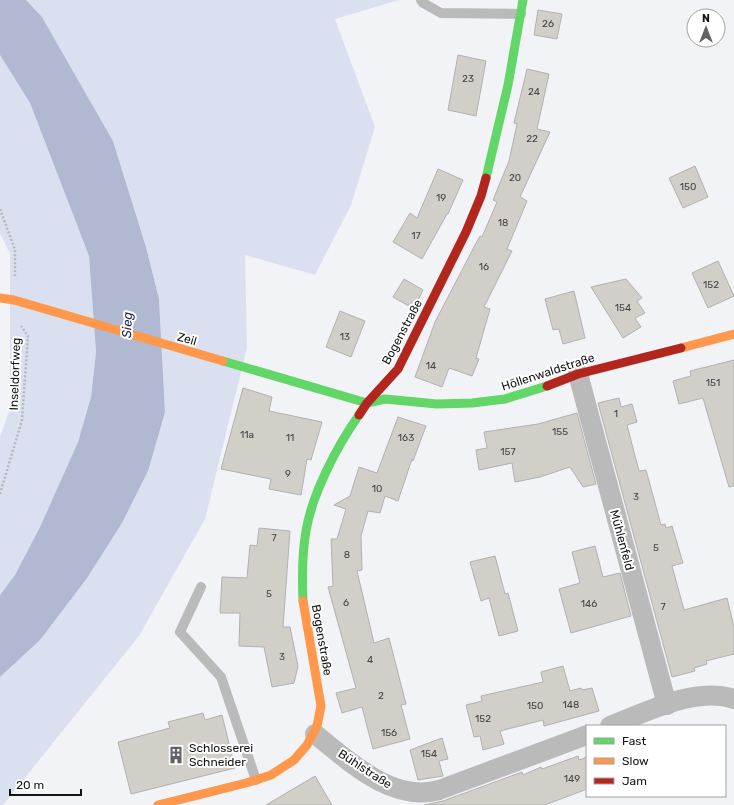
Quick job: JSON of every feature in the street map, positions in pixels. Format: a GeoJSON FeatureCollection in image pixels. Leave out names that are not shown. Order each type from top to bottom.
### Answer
{"type":"FeatureCollection","features":[{"type":"Feature","properties":{"kind":"street","name":"Bogenstraße"},"geometry":{"type":"LineString","coordinates":[[315,734],[320,720],[320,706],[303,610],[302,566],[306,531],[314,502],[326,474],[351,426],[367,403],[398,369],[466,232],[478,203],[492,157],[523,0]]}},
{"type":"Feature","properties":{"kind":"street","name":"Zeil"},"geometry":{"type":"LineString","coordinates":[[0,298],[14,300],[222,362],[367,403]]}},
{"type":"Feature","properties":{"kind":"street","name":"Höllenwaldstraße"},"geometry":{"type":"LineString","coordinates":[[367,403],[386,399],[437,404],[472,403],[505,399],[578,374],[734,334]]}},
{"type":"Feature","properties":{"kind":"street","name":"Mühlenfeld"},"geometry":{"type":"LineString","coordinates":[[578,374],[667,705]]}},
{"type":"Feature","properties":{"kind":"street"},"geometry":{"type":"LineString","coordinates":[[613,725],[667,705],[712,694],[734,698]]}},
{"type":"Feature","properties":{"kind":"street"},"geometry":{"type":"LineString","coordinates":[[158,805],[256,780],[277,772],[306,747],[315,734]]}},
{"type":"Feature","properties":{"kind":"street","name":"Bühlstraße"},"geometry":{"type":"LineString","coordinates":[[315,734],[375,778],[397,789],[413,793],[428,793],[439,790],[586,735]]}},
{"type":"Feature","properties":{"kind":"lane"},"geometry":{"type":"LineString","coordinates":[[421,0],[423,3],[441,13],[521,14]]}},
{"type":"Feature","properties":{"kind":"lane"},"geometry":{"type":"LineString","coordinates":[[201,587],[180,632],[221,677],[256,780]]}},
{"type":"Feature","properties":{"kind":"path","name":"Inseldorfweg"},"geometry":{"type":"LineString","coordinates":[[0,209],[16,250],[14,300],[16,319],[28,336],[22,420],[0,494]]}},
{"type":"Feature","properties":{"kind":"shaded area"},"geometry":{"type":"Polygon","coordinates":[[[26,0],[399,0],[335,19],[375,127],[351,205],[315,275],[245,255],[247,348],[205,519],[139,636],[3,805],[0,805],[0,677],[40,640],[165,412],[159,299],[146,247],[113,141],[42,17],[26,0]]]}},
{"type":"Feature","properties":{"kind":"shaded area"},"geometry":{"type":"Polygon","coordinates":[[[0,55],[30,103],[89,256],[96,352],[91,397],[78,442],[40,527],[15,575],[0,595],[0,437],[10,409],[10,254],[0,233],[0,55]]]}},
{"type":"Feature","properties":{"kind":"water","name":"Sieg"},"geometry":{"type":"Polygon","coordinates":[[[0,0],[26,0],[42,17],[113,141],[146,247],[159,299],[165,412],[148,471],[122,523],[87,578],[40,640],[0,677],[0,595],[15,575],[40,527],[78,442],[91,397],[96,352],[89,256],[30,103],[0,55],[0,0]]]}},
{"type":"Feature","properties":{"kind":"building"},"geometry":{"type":"Polygon","coordinates":[[[538,10],[562,14],[557,39],[534,35],[538,10]]]}},
{"type":"Feature","properties":{"kind":"building"},"geometry":{"type":"Polygon","coordinates":[[[458,55],[486,61],[476,116],[448,110],[458,55]]]}},
{"type":"Feature","properties":{"kind":"building"},"geometry":{"type":"Polygon","coordinates":[[[527,69],[549,74],[537,129],[550,132],[520,197],[527,201],[507,249],[512,251],[484,307],[490,309],[476,358],[479,359],[472,376],[449,368],[442,387],[415,377],[435,322],[480,236],[482,237],[497,202],[493,200],[509,161],[517,124],[514,123],[527,69]]]}},
{"type":"Feature","properties":{"kind":"building"},"geometry":{"type":"Polygon","coordinates":[[[695,166],[708,197],[683,208],[669,178],[695,166]]]}},
{"type":"Feature","properties":{"kind":"building"},"geometry":{"type":"Polygon","coordinates":[[[438,169],[463,180],[448,214],[422,259],[393,242],[410,213],[417,218],[438,169]]]}},
{"type":"Feature","properties":{"kind":"building"},"geometry":{"type":"Polygon","coordinates":[[[718,261],[734,296],[708,308],[692,273],[718,261]]]}},
{"type":"Feature","properties":{"kind":"building"},"geometry":{"type":"Polygon","coordinates":[[[404,279],[423,290],[414,309],[393,297],[404,279]]]}},
{"type":"Feature","properties":{"kind":"building"},"geometry":{"type":"Polygon","coordinates":[[[626,279],[642,298],[637,301],[645,313],[635,318],[641,327],[623,338],[591,287],[626,279]]]}},
{"type":"Feature","properties":{"kind":"building"},"geometry":{"type":"Polygon","coordinates":[[[574,291],[585,338],[563,344],[559,329],[553,330],[545,299],[574,291]]]}},
{"type":"Feature","properties":{"kind":"building"},"geometry":{"type":"Polygon","coordinates":[[[340,311],[365,321],[351,357],[326,347],[340,311]]]}},
{"type":"Feature","properties":{"kind":"building"},"geometry":{"type":"Polygon","coordinates":[[[734,360],[734,486],[729,487],[703,398],[679,404],[673,381],[691,376],[690,371],[734,360]]]}},
{"type":"Feature","properties":{"kind":"building"},"geometry":{"type":"Polygon","coordinates":[[[243,388],[272,397],[269,411],[322,422],[311,460],[307,459],[301,495],[269,489],[271,479],[221,469],[243,388]]]}},
{"type":"Feature","properties":{"kind":"building"},"geometry":{"type":"Polygon","coordinates":[[[619,398],[621,407],[632,404],[637,422],[627,425],[639,471],[646,470],[661,525],[665,524],[666,528],[672,526],[683,563],[672,566],[684,610],[727,598],[734,627],[734,654],[706,661],[707,664],[694,668],[695,671],[672,677],[598,403],[619,398]]]}},
{"type":"Feature","properties":{"kind":"building"},"geometry":{"type":"Polygon","coordinates":[[[577,413],[596,484],[583,487],[570,467],[540,477],[515,482],[512,463],[479,470],[476,450],[487,448],[484,432],[538,424],[577,413]]]}},
{"type":"Feature","properties":{"kind":"building"},"geometry":{"type":"Polygon","coordinates":[[[398,417],[426,426],[413,461],[412,459],[398,501],[385,496],[380,513],[368,511],[361,536],[362,570],[357,571],[374,643],[389,638],[406,704],[401,705],[410,739],[373,749],[362,707],[342,713],[336,693],[356,688],[328,587],[333,586],[331,539],[337,539],[346,509],[334,505],[350,496],[359,467],[377,473],[398,417]]]}},
{"type":"Feature","properties":{"kind":"building"},"geometry":{"type":"Polygon","coordinates":[[[259,528],[290,531],[283,627],[290,627],[298,666],[294,683],[272,687],[264,647],[239,646],[240,613],[220,613],[222,577],[247,578],[250,545],[257,546],[259,528]]]}},
{"type":"Feature","properties":{"kind":"building"},"geometry":{"type":"Polygon","coordinates":[[[595,546],[603,577],[620,573],[631,616],[571,633],[559,589],[580,583],[572,552],[595,546]]]}},
{"type":"Feature","properties":{"kind":"building"},"geometry":{"type":"Polygon","coordinates":[[[495,556],[505,594],[508,593],[518,631],[499,636],[489,598],[481,601],[470,562],[495,556]]]}},
{"type":"Feature","properties":{"kind":"building"},"geometry":{"type":"Polygon","coordinates":[[[563,666],[570,691],[581,688],[582,690],[592,688],[599,711],[544,726],[543,720],[500,731],[504,744],[483,750],[480,736],[474,737],[466,705],[482,701],[481,696],[543,682],[541,672],[563,666]]]}},
{"type":"Feature","properties":{"kind":"building","name":"Schlosserei Schneider"},"geometry":{"type":"Polygon","coordinates":[[[203,713],[205,720],[222,715],[235,768],[131,794],[118,742],[170,728],[168,722],[203,713]]]}},
{"type":"Feature","properties":{"kind":"building"},"geometry":{"type":"Polygon","coordinates":[[[442,738],[448,759],[439,761],[443,776],[418,780],[410,750],[442,738]]]}},
{"type":"Feature","properties":{"kind":"building"},"geometry":{"type":"Polygon","coordinates":[[[578,756],[579,760],[586,757],[586,789],[545,805],[424,805],[443,801],[522,772],[523,775],[541,767],[542,769],[578,756]]]}},
{"type":"Feature","properties":{"kind":"building","name":"Schlosserei Schneider"},"geometry":{"type":"Polygon","coordinates":[[[315,776],[332,805],[266,805],[315,776]]]}},
{"type":"Feature","properties":{"kind":"traffic: fast"},"geometry":{"type":"LineString","coordinates":[[486,178],[508,85],[523,0]]}},
{"type":"Feature","properties":{"kind":"traffic: fast"},"geometry":{"type":"LineString","coordinates":[[223,361],[367,403],[385,399],[437,404],[472,403],[505,399],[547,386]]}},
{"type":"Feature","properties":{"kind":"traffic: fast"},"geometry":{"type":"LineString","coordinates":[[303,601],[303,557],[309,517],[326,471],[342,441],[359,415]]}},
{"type":"Feature","properties":{"kind":"traffic: slow"},"geometry":{"type":"LineString","coordinates":[[0,298],[14,300],[223,361]]}},
{"type":"Feature","properties":{"kind":"traffic: slow"},"geometry":{"type":"LineString","coordinates":[[681,348],[734,334]]}},
{"type":"Feature","properties":{"kind":"traffic: slow"},"geometry":{"type":"LineString","coordinates":[[158,805],[246,783],[271,775],[294,760],[307,745],[317,726],[321,706],[303,601]]}},
{"type":"Feature","properties":{"kind":"traffic: jam"},"geometry":{"type":"LineString","coordinates":[[359,415],[367,403],[398,369],[466,232],[481,196],[486,178]]}},
{"type":"Feature","properties":{"kind":"traffic: jam"},"geometry":{"type":"LineString","coordinates":[[547,386],[578,374],[681,348]]}},
{"type":"Feature","properties":{"kind":"place","name":"Schlosserei Schneider"},"geometry":{"type":"Point","coordinates":[176,755]}}]}
